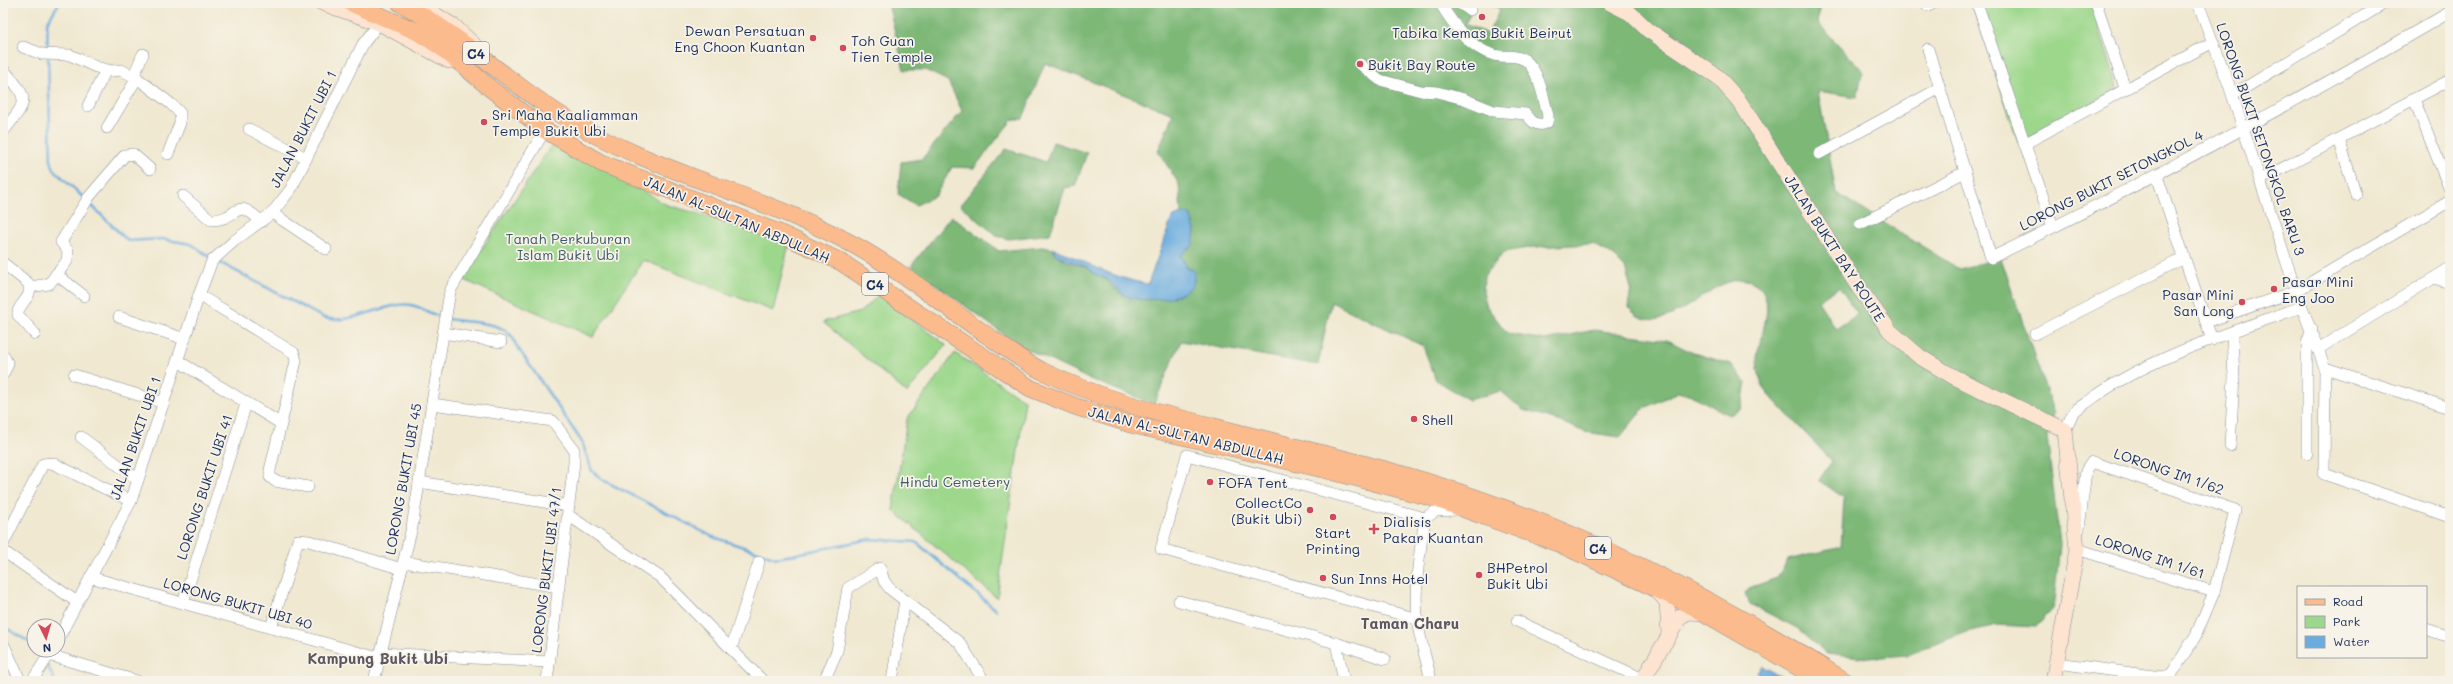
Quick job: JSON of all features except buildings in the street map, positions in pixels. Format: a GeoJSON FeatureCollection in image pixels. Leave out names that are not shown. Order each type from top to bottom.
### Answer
{"type":"FeatureCollection","features":[{"type":"Feature","properties":{"kind":"main road","name":"JALAN AL-SULTAN ABDULLAH"},"geometry":{"type":"LineString","coordinates":[[351,3],[412,29],[440,46],[490,88],[545,130],[601,163],[779,233],[841,262],[1030,388],[1074,406],[1130,424],[1331,471],[1437,499],[1560,544],[1652,586],[1838,680]]}},
{"type":"Feature","properties":{"kind":"main road","name":"JALAN AL-SULTAN ABDULLAH"},"geometry":{"type":"LineString","coordinates":[[400,3],[451,33],[501,73],[558,114],[612,145],[790,215],[854,245],[1042,370],[1139,408],[1357,462],[1445,488],[1545,525],[1661,576],[1708,600],[1838,680]]}},
{"type":"Feature","properties":{"kind":"street","name":"C4"},"geometry":{"type":"LineString","coordinates":[[322,3],[379,23],[440,55],[490,88]]}},
{"type":"Feature","properties":{"kind":"street","name":"C4"},"geometry":{"type":"LineString","coordinates":[[418,3],[455,27],[501,73]]}},
{"type":"Feature","properties":{"kind":"street"},"geometry":{"type":"LineString","coordinates":[[1360,64],[1380,80],[1421,91],[1437,92],[1464,99],[1494,111],[1526,114],[1531,122],[1541,125],[1547,123],[1548,116],[1537,76],[1525,60],[1514,56],[1494,55],[1475,46],[1454,26],[1440,3]]}},
{"type":"Feature","properties":{"kind":"street"},"geometry":{"type":"LineString","coordinates":[[1459,3],[1470,10]]}},
{"type":"Feature","properties":{"kind":"street","name":"JALAN BUKIT BAY ROUTE"},"geometry":{"type":"LineString","coordinates":[[1610,3],[1630,12],[1648,30],[1718,77],[1727,86],[1744,108],[1859,288],[1890,331],[1920,357],[1954,377],[2065,430]]}},
{"type":"Feature","properties":{"kind":"street"},"geometry":{"type":"LineString","coordinates":[[1977,3],[2053,227]]}},
{"type":"Feature","properties":{"kind":"street"},"geometry":{"type":"LineString","coordinates":[[2096,3],[2125,88]]}},
{"type":"Feature","properties":{"kind":"street"},"geometry":{"type":"LineString","coordinates":[[2233,95],[2385,3]]}},
{"type":"Feature","properties":{"kind":"street","name":"LORONG BUKIT SETONGKOL BARU 3"},"geometry":{"type":"LineString","coordinates":[[2201,4],[2213,42],[2233,95],[2301,307],[2312,329],[2325,368]]}},
{"type":"Feature","properties":{"kind":"street","name":"LORONG BUKIT SETONGKOL 4"},"geometry":{"type":"LineString","coordinates":[[1965,172],[1991,258],[2157,176],[2244,129],[2450,12]]}},
{"type":"Feature","properties":{"kind":"street","name":"JALAN BUKIT UBI 1"},"geometry":{"type":"LineString","coordinates":[[66,623],[131,501],[199,295],[212,261],[222,251],[272,213],[291,189],[363,44],[379,23]]}},
{"type":"Feature","properties":{"kind":"street"},"geometry":{"type":"LineString","coordinates":[[2024,144],[2125,88],[2213,42]]}},
{"type":"Feature","properties":{"kind":"street"},"geometry":{"type":"LineString","coordinates":[[23,47],[42,54],[70,55],[106,70],[121,70],[135,77],[171,104],[180,113],[180,124],[168,154]]}},
{"type":"Feature","properties":{"kind":"street"},"geometry":{"type":"LineString","coordinates":[[1860,224],[1965,172],[1928,49]]}},
{"type":"Feature","properties":{"kind":"street"},"geometry":{"type":"LineString","coordinates":[[107,128],[135,77],[143,54]]}},
{"type":"Feature","properties":{"kind":"street"},"geometry":{"type":"LineString","coordinates":[[3,69],[23,93],[25,99],[22,106],[3,132]]}},
{"type":"Feature","properties":{"kind":"street"},"geometry":{"type":"LineString","coordinates":[[88,106],[106,70]]}},
{"type":"Feature","properties":{"kind":"street"},"geometry":{"type":"LineString","coordinates":[[2260,180],[2450,80]]}},
{"type":"Feature","properties":{"kind":"street"},"geometry":{"type":"LineString","coordinates":[[1820,154],[1940,88]]}},
{"type":"Feature","properties":{"kind":"street"},"geometry":{"type":"LineString","coordinates":[[2414,99],[2450,190]]}},
{"type":"Feature","properties":{"kind":"street"},"geometry":{"type":"LineString","coordinates":[[249,129],[306,158]]}},
{"type":"Feature","properties":{"kind":"street","name":"LORONG BUKIT UBI 45"},"geometry":{"type":"LineString","coordinates":[[374,681],[379,656],[403,565],[419,482],[450,291],[545,130]]}},
{"type":"Feature","properties":{"kind":"street"},"geometry":{"type":"LineString","coordinates":[[2339,139],[2356,196]]}},
{"type":"Feature","properties":{"kind":"street"},"geometry":{"type":"LineString","coordinates":[[30,287],[46,286],[56,274],[69,256],[61,242],[82,206],[129,153],[133,154],[150,169]]}},
{"type":"Feature","properties":{"kind":"street"},"geometry":{"type":"LineString","coordinates":[[2157,176],[2212,340]]}},
{"type":"Feature","properties":{"kind":"street"},"geometry":{"type":"LineString","coordinates":[[183,196],[211,220],[223,218],[243,208],[250,210],[261,222]]}},
{"type":"Feature","properties":{"kind":"street"},"geometry":{"type":"LineString","coordinates":[[2206,322],[2296,291],[2450,201]]}},
{"type":"Feature","properties":{"kind":"street"},"geometry":{"type":"LineString","coordinates":[[272,213],[326,249]]}},
{"type":"Feature","properties":{"kind":"street"},"geometry":{"type":"LineString","coordinates":[[2035,334],[2184,258]]}},
{"type":"Feature","properties":{"kind":"street"},"geometry":{"type":"LineString","coordinates":[[3,263],[28,283],[30,287],[30,293],[18,311],[18,315],[35,334]]}},
{"type":"Feature","properties":{"kind":"street"},"geometry":{"type":"LineString","coordinates":[[2318,349],[2450,268]]}},
{"type":"Feature","properties":{"kind":"street"},"geometry":{"type":"LineString","coordinates":[[56,274],[84,296]]}},
{"type":"Feature","properties":{"kind":"street"},"geometry":{"type":"LineString","coordinates":[[2434,278],[2450,282]]}},
{"type":"Feature","properties":{"kind":"street"},"geometry":{"type":"LineString","coordinates":[[199,295],[294,353],[296,361],[280,423],[270,470],[270,477],[275,481],[308,487]]}},
{"type":"Feature","properties":{"kind":"street"},"geometry":{"type":"LineString","coordinates":[[2053,681],[2080,550],[2065,430],[2073,413],[2103,391],[2164,359],[2301,307]]}},
{"type":"Feature","properties":{"kind":"street"},"geometry":{"type":"LineString","coordinates":[[119,317],[185,339]]}},
{"type":"Feature","properties":{"kind":"street"},"geometry":{"type":"LineString","coordinates":[[2307,454],[2306,343],[2312,329]]}},
{"type":"Feature","properties":{"kind":"street"},"geometry":{"type":"LineString","coordinates":[[444,331],[501,342]]}},
{"type":"Feature","properties":{"kind":"street"},"geometry":{"type":"LineString","coordinates":[[2230,446],[2234,378],[2232,334]]}},
{"type":"Feature","properties":{"kind":"street"},"geometry":{"type":"LineString","coordinates":[[3,355],[8,364],[3,374]]}},
{"type":"Feature","properties":{"kind":"street"},"geometry":{"type":"LineString","coordinates":[[178,361],[246,404],[280,423]]}},
{"type":"Feature","properties":{"kind":"street"},"geometry":{"type":"LineString","coordinates":[[2450,408],[2325,368],[2324,474],[2450,517]]}},
{"type":"Feature","properties":{"kind":"street"},"geometry":{"type":"LineString","coordinates":[[74,375],[164,403]]}},
{"type":"Feature","properties":{"kind":"street","name":"LORONG BUKIT UBI 41"},"geometry":{"type":"LineString","coordinates":[[183,603],[246,404]]}},
{"type":"Feature","properties":{"kind":"street","name":"LORONG BUKIT UBI 47/1"},"geometry":{"type":"LineString","coordinates":[[432,404],[552,421],[574,450],[574,463],[547,681]]}},
{"type":"Feature","properties":{"kind":"street"},"geometry":{"type":"LineString","coordinates":[[81,437],[138,480]]}},
{"type":"Feature","properties":{"kind":"street"},"geometry":{"type":"LineString","coordinates":[[1418,619],[1161,549],[1187,455],[1425,518],[1436,511],[1448,509],[1470,512]]}},
{"type":"Feature","properties":{"kind":"street","name":"LORONG IM 1/62"},"geometry":{"type":"LineString","coordinates":[[2080,550],[2079,529],[2086,471],[2092,462],[2235,510],[2214,592]]}},
{"type":"Feature","properties":{"kind":"street"},"geometry":{"type":"LineString","coordinates":[[3,544],[43,464],[52,463],[131,501]]}},
{"type":"Feature","properties":{"kind":"street"},"geometry":{"type":"LineString","coordinates":[[419,482],[568,510],[660,577],[763,681]]}},
{"type":"Feature","properties":{"kind":"street"},"geometry":{"type":"LineString","coordinates":[[1425,518],[1417,572],[1418,619],[1431,681]]}},
{"type":"Feature","properties":{"kind":"street"},"geometry":{"type":"LineString","coordinates":[[271,628],[298,540],[309,541],[403,565],[559,587]]}},
{"type":"Feature","properties":{"kind":"street","name":"LORONG IM 1/61"},"geometry":{"type":"LineString","coordinates":[[2080,550],[2214,592]]}},
{"type":"Feature","properties":{"kind":"street"},"geometry":{"type":"LineString","coordinates":[[3,551],[77,602]]}},
{"type":"Feature","properties":{"kind":"street"},"geometry":{"type":"LineString","coordinates":[[731,649],[759,562]]}},
{"type":"Feature","properties":{"kind":"street"},"geometry":{"type":"LineString","coordinates":[[824,681],[837,651],[848,588],[880,568],[887,585],[960,643],[984,681]]}},
{"type":"Feature","properties":{"kind":"street","name":"LORONG BUKIT UBI 40"},"geometry":{"type":"LineString","coordinates":[[90,577],[271,628],[379,656],[549,662]]}},
{"type":"Feature","properties":{"kind":"street"},"geometry":{"type":"LineString","coordinates":[[1652,586],[1667,602],[1669,635]]}},
{"type":"Feature","properties":{"kind":"street"},"geometry":{"type":"LineString","coordinates":[[2057,664],[2161,677],[2171,675],[2196,635],[2214,592]]}},
{"type":"Feature","properties":{"kind":"street"},"geometry":{"type":"LineString","coordinates":[[892,681],[905,600]]}},
{"type":"Feature","properties":{"kind":"street"},"geometry":{"type":"LineString","coordinates":[[1179,601],[1385,659]]}},
{"type":"Feature","properties":{"kind":"street"},"geometry":{"type":"LineString","coordinates":[[1517,621],[1643,680],[1669,635],[1684,614],[1706,613]]}},
{"type":"Feature","properties":{"kind":"street"},"geometry":{"type":"LineString","coordinates":[[2427,629],[2450,637]]}},
{"type":"Feature","properties":{"kind":"street"},"geometry":{"type":"LineString","coordinates":[[3,643],[19,678]]}},
{"type":"Feature","properties":{"kind":"street"},"geometry":{"type":"LineString","coordinates":[[1336,644],[1344,681]]}},
{"type":"Feature","properties":{"kind":"street"},"geometry":{"type":"LineString","coordinates":[[35,677],[47,658]]}},
{"type":"Feature","properties":{"kind":"street"},"geometry":{"type":"LineString","coordinates":[[57,658],[114,678],[137,681]]}},
{"type":"Feature","properties":{"kind":"green space"},"geometry":{"type":"Polygon","coordinates":[[[888,3],[1475,3],[1465,24],[1488,34],[1500,9],[1489,3],[1822,3],[1817,22],[1863,71],[1857,97],[1818,91],[1836,193],[1959,269],[2001,258],[2054,414],[2047,437],[2060,545],[2053,609],[2036,627],[1997,625],[1967,632],[1907,655],[1869,658],[1826,653],[1797,628],[1750,604],[1745,593],[1749,588],[1777,578],[1788,560],[1841,547],[1844,498],[1819,480],[1832,461],[1774,400],[1763,385],[1759,374],[1757,359],[1767,309],[1763,291],[1756,284],[1743,280],[1729,282],[1714,289],[1669,316],[1654,320],[1640,317],[1628,307],[1631,288],[1625,268],[1613,255],[1593,244],[1534,247],[1504,252],[1484,276],[1483,292],[1487,307],[1508,334],[1545,340],[1594,330],[1667,340],[1693,353],[1731,364],[1746,383],[1741,409],[1729,415],[1695,397],[1678,392],[1643,409],[1620,437],[1585,432],[1551,418],[1523,410],[1501,391],[1469,400],[1436,380],[1423,346],[1331,302],[1318,365],[1181,341],[1154,404],[1087,378],[1018,345],[911,266],[951,216],[999,251],[1042,247],[1055,249],[1054,253],[1066,261],[1088,268],[1096,275],[1108,280],[1114,288],[1140,300],[1182,294],[1189,270],[1180,255],[1195,230],[1190,214],[1181,214],[1179,184],[1158,151],[1173,114],[1045,63],[1023,118],[1012,120],[974,168],[952,167],[935,196],[916,205],[898,194],[901,162],[922,159],[962,111],[948,81],[925,70],[904,70],[888,3]],[[1839,287],[1818,301],[1836,329],[1858,314],[1839,287]]]}},
{"type":"Feature","properties":{"kind":"green space"},"geometry":{"type":"Polygon","coordinates":[[[1972,3],[2091,3],[2119,91],[2019,144],[1972,3]]]}},
{"type":"Feature","properties":{"kind":"green space","name":"Tanah Perkuburan Islam Bukit Ubi"},"geometry":{"type":"Polygon","coordinates":[[[556,139],[667,205],[757,230],[789,244],[773,311],[643,260],[593,337],[464,280],[483,247],[556,139]]]}},
{"type":"Feature","properties":{"kind":"green space"},"geometry":{"type":"Polygon","coordinates":[[[1053,142],[1087,153],[1075,186],[1065,188],[1050,234],[1009,239],[997,236],[960,205],[1006,149],[1046,162],[1053,142]]]}},
{"type":"Feature","properties":{"kind":"green space"},"geometry":{"type":"Polygon","coordinates":[[[880,294],[946,345],[907,393],[823,322],[860,312],[880,294]]]}},
{"type":"Feature","properties":{"kind":"green space","name":"Hindu Cemetery"},"geometry":{"type":"Polygon","coordinates":[[[955,353],[1025,401],[997,598],[893,510],[907,419],[955,353]]]}},
{"type":"Feature","properties":{"kind":"water"},"geometry":{"type":"Polygon","coordinates":[[[1181,214],[1190,214],[1195,230],[1193,245],[1180,256],[1188,269],[1193,270],[1194,280],[1191,287],[1175,296],[1153,300],[1126,296],[1105,278],[1096,275],[1088,268],[1065,259],[1053,252],[1055,249],[1112,274],[1148,284],[1172,218],[1181,214]]]}},
{"type":"Feature","properties":{"kind":"water"},"geometry":{"type":"Polygon","coordinates":[[[1762,666],[1785,681],[1764,681],[1763,677],[1757,673],[1762,666]]]}},
{"type":"Feature","properties":{"kind":"waterway"},"geometry":{"type":"LineString","coordinates":[[48,49],[47,23],[59,3]]}},
{"type":"Feature","properties":{"kind":"waterway"},"geometry":{"type":"LineString","coordinates":[[48,57],[51,162],[55,171],[84,198]]}},
{"type":"Feature","properties":{"kind":"waterway"},"geometry":{"type":"LineString","coordinates":[[89,203],[128,241],[162,239],[191,244],[210,257]]}},
{"type":"Feature","properties":{"kind":"waterway"},"geometry":{"type":"LineString","coordinates":[[217,261],[324,318],[352,318],[405,304],[416,306],[442,317]]}},
{"type":"Feature","properties":{"kind":"waterway"},"geometry":{"type":"LineString","coordinates":[[449,319],[488,324],[506,331],[512,337],[582,442],[592,471],[603,480],[713,537],[777,558],[870,539],[916,542],[996,610]]}},
{"type":"Feature","properties":{"kind":"waterway"},"geometry":{"type":"LineString","coordinates":[[3,626],[26,640]]}},
{"type":"Feature","properties":{"kind":"waterway"},"geometry":{"type":"LineString","coordinates":[[47,665],[55,681]]}},
{"type":"Feature","properties":{"kind":"place","name":"Tabika Kemas Bukit Beirut"},"geometry":{"type":"Point","coordinates":[1482,17]}},
{"type":"Feature","properties":{"kind":"place","name":"Dewan Persatuan Eng Choon Kuantan"},"geometry":{"type":"Point","coordinates":[813,38]}},
{"type":"Feature","properties":{"kind":"place","name":"Toh Guan Tien Temple"},"geometry":{"type":"Point","coordinates":[843,48]}},
{"type":"Feature","properties":{"kind":"place","name":"Bukit Bay Route"},"geometry":{"type":"Point","coordinates":[1360,64]}},
{"type":"Feature","properties":{"kind":"place","name":"Sri Maha Kaaliamman Temple Bukit Ubi"},"geometry":{"type":"Point","coordinates":[484,122]}},
{"type":"Feature","properties":{"kind":"place","name":"Pasar Mini Eng Joo"},"geometry":{"type":"Point","coordinates":[2274,289]}},
{"type":"Feature","properties":{"kind":"place","name":"Pasar Mini San Long"},"geometry":{"type":"Point","coordinates":[2242,302]}},
{"type":"Feature","properties":{"kind":"place","name":"Shell"},"geometry":{"type":"Point","coordinates":[1414,419]}},
{"type":"Feature","properties":{"kind":"place","name":"FOFA Tent"},"geometry":{"type":"Point","coordinates":[1210,482]}},
{"type":"Feature","properties":{"kind":"place","name":"CollectCo (Bukit Ubi)"},"geometry":{"type":"Point","coordinates":[1310,510]}},
{"type":"Feature","properties":{"kind":"place","name":"Start Printing"},"geometry":{"type":"Point","coordinates":[1333,517]}},
{"type":"Feature","properties":{"kind":"place","name":"Dialisis Pakar Kuantan"},"geometry":{"type":"Point","coordinates":[1374,529]}},
{"type":"Feature","properties":{"kind":"place","name":"BHPetrol Bukit Ubi"},"geometry":{"type":"Point","coordinates":[1479,575]}},
{"type":"Feature","properties":{"kind":"place","name":"Sun Inns Hotel"},"geometry":{"type":"Point","coordinates":[1323,578]}},
{"type":"Feature","properties":{"kind":"district","name":"Taman Charu"},"geometry":{"type":"Point","coordinates":[1410,623]}},
{"type":"Feature","properties":{"kind":"district","name":"Kampung Bukit Ubi"},"geometry":{"type":"Point","coordinates":[378,658]}}]}
